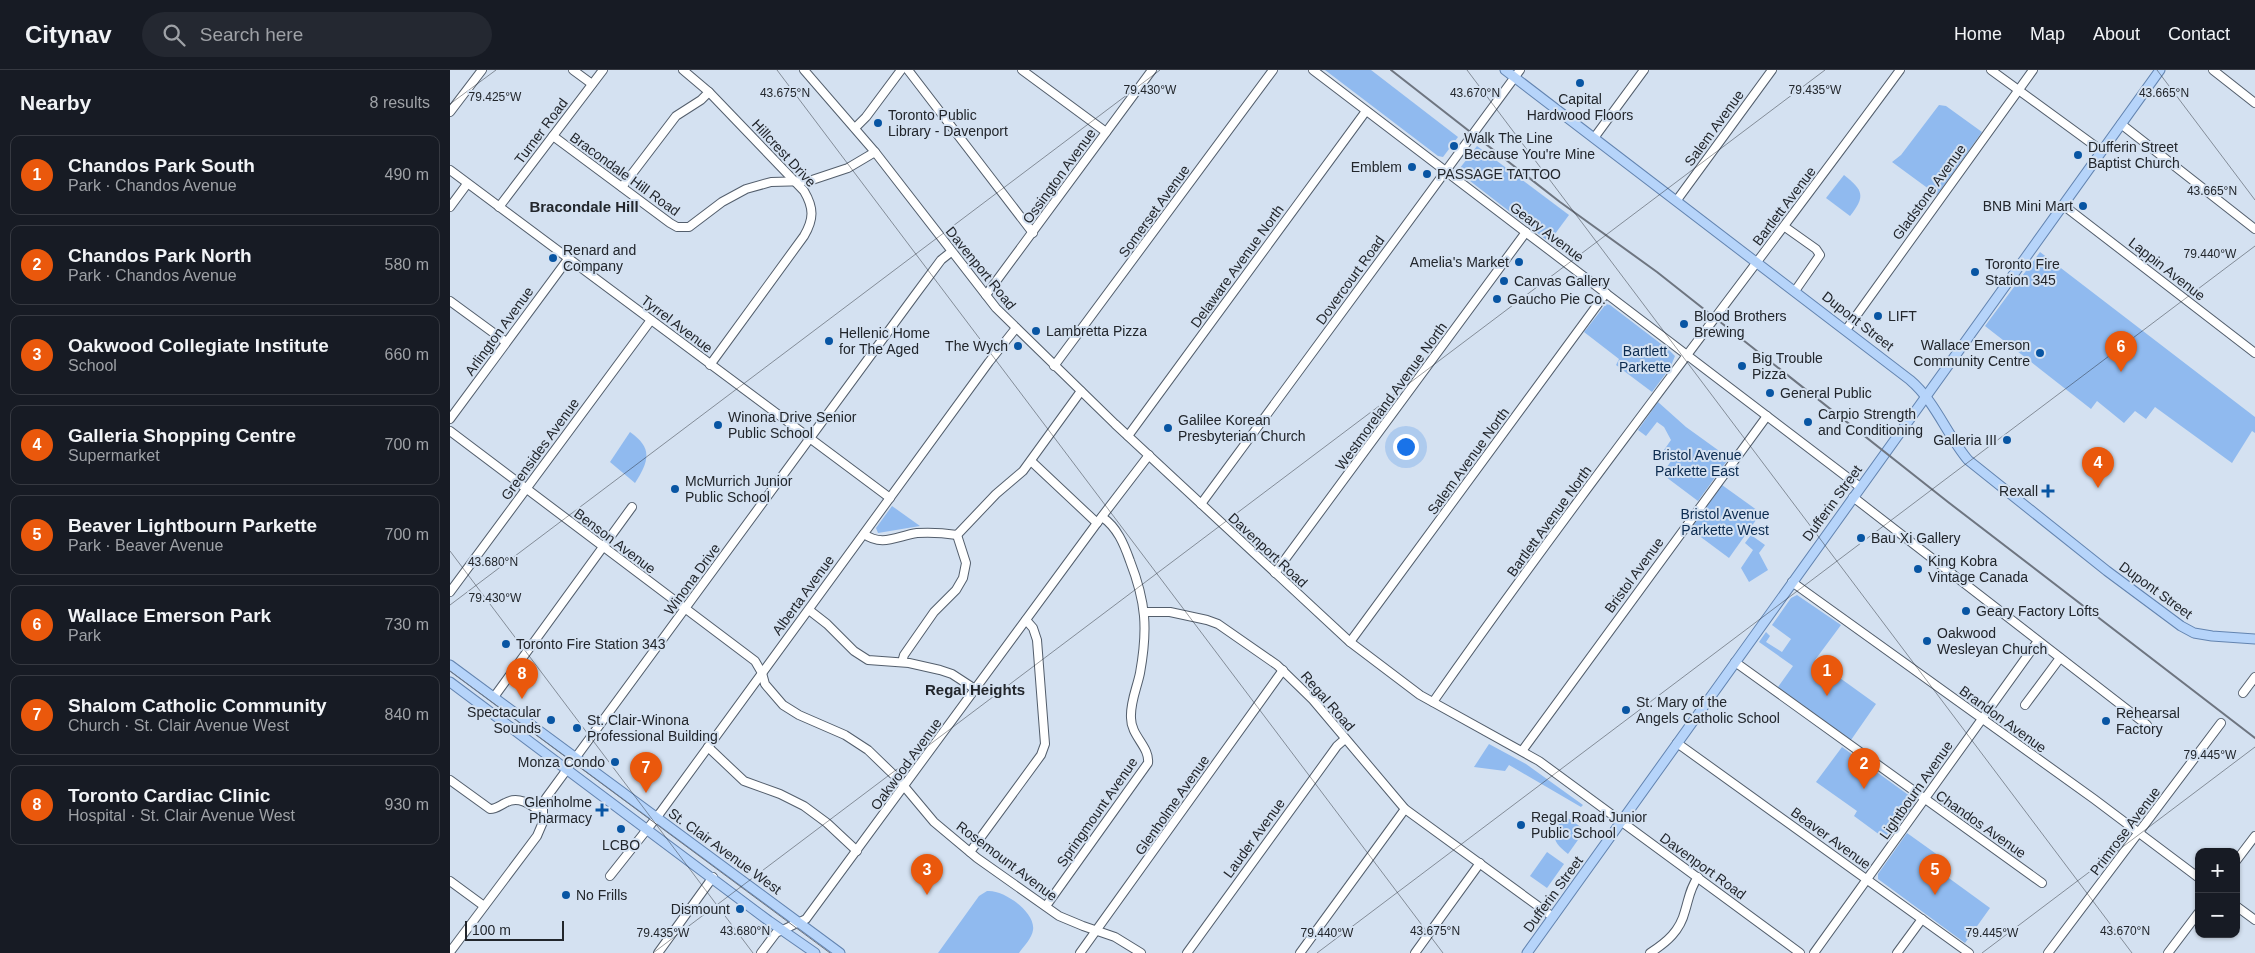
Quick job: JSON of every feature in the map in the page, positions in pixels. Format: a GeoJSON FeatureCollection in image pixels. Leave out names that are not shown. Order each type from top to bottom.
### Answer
{"type":"FeatureCollection","features":[{"type":"Feature","properties":{"kind":"main road","name":"Dupont Street"},"geometry":{"type":"LineString","coordinates":[[1505,70],[1517,73],[1594,138],[1796,290],[1910,380],[1926,396],[1954,443],[1975,466],[2174,621],[2191,632],[2204,635],[2255,639]]}},
{"type":"Feature","properties":{"kind":"main road","name":"Dufferin Street"},"geometry":{"type":"LineString","coordinates":[[1527,953],[2160,70]]}},
{"type":"Feature","properties":{"kind":"main road","name":"St. Clair Avenue West"},"geometry":{"type":"LineString","coordinates":[[450,665],[840,953]]}},
{"type":"Feature","properties":{"kind":"main road","name":"St. Clair Avenue West"},"geometry":{"type":"LineString","coordinates":[[450,682],[815,953]]}},
{"type":"Feature","properties":{"kind":"street"},"geometry":{"type":"LineString","coordinates":[[450,112],[482,70]]}},
{"type":"Feature","properties":{"kind":"street"},"geometry":{"type":"LineString","coordinates":[[574,70],[592,84]]}},
{"type":"Feature","properties":{"kind":"street","name":"Turner Road"},"geometry":{"type":"LineString","coordinates":[[499,207],[603,70]]}},
{"type":"Feature","properties":{"kind":"street","name":"Hillcrest Drive"},"geometry":{"type":"LineString","coordinates":[[684,70],[709,92],[804,191],[811,204],[812,216],[809,228],[710,365]]}},
{"type":"Feature","properties":{"kind":"street","name":"Davenport Road"},"geometry":{"type":"LineString","coordinates":[[804,70],[875,152],[951,252],[1016,328],[1148,455],[1350,642],[1388,672],[1433,702],[1522,751],[1622,821],[1800,953]]}},
{"type":"Feature","properties":{"kind":"street"},"geometry":{"type":"LineString","coordinates":[[855,128],[866,117],[901,70]]}},
{"type":"Feature","properties":{"kind":"street"},"geometry":{"type":"LineString","coordinates":[[908,70],[1033,233]]}},
{"type":"Feature","properties":{"kind":"street"},"geometry":{"type":"LineString","coordinates":[[1022,70],[1106,132]]}},
{"type":"Feature","properties":{"kind":"street","name":"Ossington Avenue"},"geometry":{"type":"LineString","coordinates":[[986,295],[1152,70]]}},
{"type":"Feature","properties":{"kind":"street","name":"Somerset Avenue"},"geometry":{"type":"LineString","coordinates":[[1054,366],[1273,70]]}},
{"type":"Feature","properties":{"kind":"street","name":"Geary Avenue"},"geometry":{"type":"LineString","coordinates":[[1313,70],[1860,487]]}},
{"type":"Feature","properties":{"kind":"street"},"geometry":{"type":"LineString","coordinates":[[1594,138],[1644,70]]}},
{"type":"Feature","properties":{"kind":"street","name":"Salem Avenue"},"geometry":{"type":"LineString","coordinates":[[1677,200],[1772,70]]}},
{"type":"Feature","properties":{"kind":"street","name":"Bartlett Avenue"},"geometry":{"type":"LineString","coordinates":[[1687,355],[1785,227],[1900,70]]}},
{"type":"Feature","properties":{"kind":"street"},"geometry":{"type":"LineString","coordinates":[[1991,70],[2102,151]]}},
{"type":"Feature","properties":{"kind":"street","name":"Gladstone Avenue"},"geometry":{"type":"LineString","coordinates":[[1846,330],[2033,70]]}},
{"type":"Feature","properties":{"kind":"street"},"geometry":{"type":"LineString","coordinates":[[2212,70],[2255,103]]}},
{"type":"Feature","properties":{"kind":"street","name":"Dovercourt Road"},"geometry":{"type":"LineString","coordinates":[[1201,504],[1517,73]]}},
{"type":"Feature","properties":{"kind":"street"},"geometry":{"type":"LineString","coordinates":[[622,187],[676,116],[702,100],[709,92]]}},
{"type":"Feature","properties":{"kind":"street","name":"Delaware Avenue North"},"geometry":{"type":"LineString","coordinates":[[1128,436],[1366,111]]}},
{"type":"Feature","properties":{"kind":"street"},"geometry":{"type":"LineString","coordinates":[[2121,124],[2255,229]]}},
{"type":"Feature","properties":{"kind":"street","name":"Bracondale Hill Road"},"geometry":{"type":"LineString","coordinates":[[553,136],[673,225],[682,228],[693,226],[722,202],[746,189],[771,182],[804,182],[839,172],[864,160],[875,152]]}},
{"type":"Feature","properties":{"kind":"street","name":"Tyrrel Avenue"},"geometry":{"type":"LineString","coordinates":[[450,170],[890,498]]}},
{"type":"Feature","properties":{"kind":"street"},"geometry":{"type":"LineString","coordinates":[[450,207],[467,184]]}},
{"type":"Feature","properties":{"kind":"street","name":"Lappin Avenue"},"geometry":{"type":"LineString","coordinates":[[2063,205],[2255,353]]}},
{"type":"Feature","properties":{"kind":"street"},"geometry":{"type":"LineString","coordinates":[[1785,227],[1816,249],[1820,255],[1796,290]]}},
{"type":"Feature","properties":{"kind":"street","name":"Westmoreland Avenue North"},"geometry":{"type":"LineString","coordinates":[[1274,573],[1526,232]]}},
{"type":"Feature","properties":{"kind":"street","name":"Winona Drive"},"geometry":{"type":"LineString","coordinates":[[450,952],[537,836],[542,822],[544,802],[576,757],[941,260],[951,252]]}},
{"type":"Feature","properties":{"kind":"street","name":"Arlington Avenue"},"geometry":{"type":"LineString","coordinates":[[450,419],[568,259]]}},
{"type":"Feature","properties":{"kind":"street","name":"Salem Avenue North"},"geometry":{"type":"LineString","coordinates":[[1350,642],[1606,293]]}},
{"type":"Feature","properties":{"kind":"street"},"geometry":{"type":"LineString","coordinates":[[450,301],[506,342]]}},
{"type":"Feature","properties":{"kind":"street","name":"Greensides Avenue"},"geometry":{"type":"LineString","coordinates":[[450,592],[651,320]]}},
{"type":"Feature","properties":{"kind":"street","name":"Alberta Avenue"},"geometry":{"type":"LineString","coordinates":[[610,876],[656,818],[989,362],[1016,328]]}},
{"type":"Feature","properties":{"kind":"street","name":"Bartlett Avenue North"},"geometry":{"type":"LineString","coordinates":[[1433,702],[1687,355]]}},
{"type":"Feature","properties":{"kind":"street"},"geometry":{"type":"LineString","coordinates":[[957,535],[1031,461],[1081,391]]}},
{"type":"Feature","properties":{"kind":"street","name":"Bristol Avenue"},"geometry":{"type":"LineString","coordinates":[[1522,751],[1767,416]]}},
{"type":"Feature","properties":{"kind":"street","name":"Benson Avenue"},"geometry":{"type":"LineString","coordinates":[[450,431],[525,490],[755,660],[762,673]]}},
{"type":"Feature","properties":{"kind":"street","name":"Oakwood Avenue"},"geometry":{"type":"LineString","coordinates":[[761,953],[776,933],[806,920],[1148,455]]}},
{"type":"Feature","properties":{"kind":"street"},"geometry":{"type":"LineString","coordinates":[[1031,461],[1099,520],[1115,529],[1127,553],[1142,597],[1145,612]]}},
{"type":"Feature","properties":{"kind":"street"},"geometry":{"type":"LineString","coordinates":[[1853,497],[2147,725]]}},
{"type":"Feature","properties":{"kind":"street"},"geometry":{"type":"LineString","coordinates":[[494,697],[632,507]]}},
{"type":"Feature","properties":{"kind":"street"},"geometry":{"type":"LineString","coordinates":[[864,534],[875,541],[917,533],[957,535]]}},
{"type":"Feature","properties":{"kind":"street"},"geometry":{"type":"LineString","coordinates":[[902,662],[904,655],[931,617],[956,590],[963,578],[966,563],[957,535]]}},
{"type":"Feature","properties":{"kind":"street","name":"Brandon Avenue"},"geometry":{"type":"LineString","coordinates":[[1792,582],[2195,875]]}},
{"type":"Feature","properties":{"kind":"street"},"geometry":{"type":"LineString","coordinates":[[809,610],[862,656],[876,662],[902,662],[952,674],[975,689]]}},
{"type":"Feature","properties":{"kind":"street","name":"Regal Road"},"geometry":{"type":"LineString","coordinates":[[1145,612],[1170,612],[1194,616],[1218,624],[1284,670],[1308,695],[1405,809],[1553,917]]}},
{"type":"Feature","properties":{"kind":"street","name":"Springmount Avenue"},"geometry":{"type":"LineString","coordinates":[[1046,906],[1148,763],[1146,752],[1132,728],[1130,715],[1142,663],[1145,612]]}},
{"type":"Feature","properties":{"kind":"street"},"geometry":{"type":"LineString","coordinates":[[970,852],[1040,755],[1045,744],[1037,640],[1033,628],[1026,620]]}},
{"type":"Feature","properties":{"kind":"street","name":"Lightbourn Avenue"},"geometry":{"type":"LineString","coordinates":[[1814,953],[2038,641]]}},
{"type":"Feature","properties":{"kind":"street"},"geometry":{"type":"LineString","coordinates":[[2025,705],[2060,658]]}},
{"type":"Feature","properties":{"kind":"street","name":"Chandos Avenue"},"geometry":{"type":"LineString","coordinates":[[1735,662],[2042,883]]}},
{"type":"Feature","properties":{"kind":"street","name":"Glenholme Avenue"},"geometry":{"type":"LineString","coordinates":[[1080,953],[1284,670]]}},
{"type":"Feature","properties":{"kind":"street","name":"Rosemount Avenue"},"geometry":{"type":"LineString","coordinates":[[762,673],[765,684],[783,705],[799,715],[857,742],[887,768],[934,822],[970,852],[1069,921],[1115,937],[1141,953]]}},
{"type":"Feature","properties":{"kind":"street"},"geometry":{"type":"LineString","coordinates":[[2243,693],[2255,677]]}},
{"type":"Feature","properties":{"kind":"street","name":"Primrose Avenue"},"geometry":{"type":"LineString","coordinates":[[2048,953],[2221,723]]}},
{"type":"Feature","properties":{"kind":"street","name":"Lauder Avenue"},"geometry":{"type":"LineString","coordinates":[[1187,953],[1337,746],[1345,739]]}},
{"type":"Feature","properties":{"kind":"street","name":"Beaver Avenue"},"geometry":{"type":"LineString","coordinates":[[1677,743],[1970,953]]}},
{"type":"Feature","properties":{"kind":"street"},"geometry":{"type":"LineString","coordinates":[[708,747],[744,781],[780,794],[804,806],[827,823],[858,851]]}},
{"type":"Feature","properties":{"kind":"street"},"geometry":{"type":"LineString","coordinates":[[450,780],[490,809],[496,808],[510,800],[518,800],[542,813]]}},
{"type":"Feature","properties":{"kind":"street"},"geometry":{"type":"LineString","coordinates":[[1300,953],[1405,809]]}},
{"type":"Feature","properties":{"kind":"street"},"geometry":{"type":"LineString","coordinates":[[2240,856],[2255,836]]}},
{"type":"Feature","properties":{"kind":"street"},"geometry":{"type":"LineString","coordinates":[[1415,953],[1480,863]]}},
{"type":"Feature","properties":{"kind":"street"},"geometry":{"type":"LineString","coordinates":[[658,953],[713,877]]}},
{"type":"Feature","properties":{"kind":"street"},"geometry":{"type":"LineString","coordinates":[[1650,953],[1664,944],[1680,925],[1691,888],[1698,877]]}},
{"type":"Feature","properties":{"kind":"street"},"geometry":{"type":"LineString","coordinates":[[450,881],[484,906]]}},
{"type":"Feature","properties":{"kind":"street"},"geometry":{"type":"LineString","coordinates":[[2240,909],[2255,920]]}},
{"type":"Feature","properties":{"kind":"street"},"geometry":{"type":"LineString","coordinates":[[2168,953],[2195,917]]}},
{"type":"Feature","properties":{"kind":"street"},"geometry":{"type":"LineString","coordinates":[[1897,953],[1922,919]]}},
{"type":"Feature","properties":{"kind":"green space"},"geometry":{"type":"Polygon","coordinates":[[[1325,70],[1371,70],[1458,137],[1443,157],[1438,156],[1325,70]]]}},
{"type":"Feature","properties":{"kind":"green space"},"geometry":{"type":"Polygon","coordinates":[[[1939,105],[1946,106],[1982,132],[1937,195],[1892,162],[1901,155],[1939,105]]]}},
{"type":"Feature","properties":{"kind":"green space"},"geometry":{"type":"Polygon","coordinates":[[[1477,146],[1569,215],[1549,242],[1461,174],[1460,168],[1477,146]]]}},
{"type":"Feature","properties":{"kind":"green space"},"geometry":{"type":"Polygon","coordinates":[[[1844,175],[1855,185],[1860,194],[1858,203],[1850,216],[1826,198],[1844,175]]]}},
{"type":"Feature","properties":{"kind":"green space"},"geometry":{"type":"Polygon","coordinates":[[[2040,252],[2255,417],[2255,433],[2252,431],[2232,463],[2155,407],[2146,419],[2135,411],[2124,423],[2097,401],[2091,409],[1985,326],[2040,252]]]}},
{"type":"Feature","properties":{"kind":"green space","name":"Bartlett Parkette"},"geometry":{"type":"Polygon","coordinates":[[[1606,304],[1610,305],[1675,356],[1670,368],[1652,392],[1616,365],[1619,359],[1584,332],[1606,304]]]}},
{"type":"Feature","properties":{"kind":"green space","name":"Bristol Avenue Parkette East"},"geometry":{"type":"Polygon","coordinates":[[[1658,402],[1686,427],[1729,458],[1698,501],[1662,474],[1674,457],[1664,450],[1671,440],[1664,427],[1657,422],[1646,436],[1638,430],[1658,402]]]}},
{"type":"Feature","properties":{"kind":"green space"},"geometry":{"type":"Polygon","coordinates":[[[630,432],[642,444],[646,455],[646,461],[635,483],[610,462],[630,432]]]}},
{"type":"Feature","properties":{"kind":"green space","name":"Bristol Avenue Parkette West"},"geometry":{"type":"Polygon","coordinates":[[[1722,485],[1761,513],[1729,558],[1690,529],[1722,485]]]}},
{"type":"Feature","properties":{"kind":"green space"},"geometry":{"type":"Polygon","coordinates":[[[892,506],[920,526],[878,533],[876,528],[892,506]]]}},
{"type":"Feature","properties":{"kind":"green space"},"geometry":{"type":"Polygon","coordinates":[[[1751,535],[1765,545],[1759,553],[1768,570],[1749,582],[1741,568],[1753,550],[1745,543],[1751,535]]]}},
{"type":"Feature","properties":{"kind":"green space"},"geometry":{"type":"Polygon","coordinates":[[[1797,595],[1841,625],[1815,660],[1876,704],[1851,740],[1778,687],[1793,666],[1759,642],[1766,632],[1770,636],[1766,642],[1782,652],[1791,639],[1772,625],[1791,598],[1797,595]]]}},
{"type":"Feature","properties":{"kind":"green space"},"geometry":{"type":"Polygon","coordinates":[[[1489,744],[1526,764],[1583,805],[1581,807],[1509,765],[1505,771],[1474,767],[1489,744]]]}},
{"type":"Feature","properties":{"kind":"green space"},"geometry":{"type":"Polygon","coordinates":[[[1842,747],[1914,799],[1913,806],[1888,841],[1854,816],[1857,811],[1816,782],[1842,747]]]}},
{"type":"Feature","properties":{"kind":"green space"},"geometry":{"type":"Polygon","coordinates":[[[1565,816],[1585,830],[1568,854],[1555,840],[1557,827],[1565,816]]]}},
{"type":"Feature","properties":{"kind":"green space"},"geometry":{"type":"Polygon","coordinates":[[[1907,833],[1942,858],[1935,868],[1990,908],[1965,943],[1878,879],[1878,874],[1907,833]]]}},
{"type":"Feature","properties":{"kind":"green space"},"geometry":{"type":"Polygon","coordinates":[[[1547,852],[1564,864],[1547,888],[1530,876],[1547,852]]]}},
{"type":"Feature","properties":{"kind":"green space"},"geometry":{"type":"Polygon","coordinates":[[[987,891],[994,891],[1017,903],[1024,909],[1033,923],[1032,933],[1019,953],[938,953],[979,896],[987,891]]]}},
{"type":"Feature","properties":{"kind":"tram line"},"geometry":{"type":"LineString","coordinates":[[450,671],[830,953]]}},
{"type":"Feature","properties":{"kind":"railway"},"geometry":{"type":"LineString","coordinates":[[1391,70],[1560,202],[1657,272],[1948,502],[2255,738]]}},
{"type":"Feature","properties":{"kind":"place","name":"Capital Hardwood Floors"},"geometry":{"type":"Point","coordinates":[1580,83]}},
{"type":"Feature","properties":{"kind":"place","name":"Toronto Public Library - Davenport"},"geometry":{"type":"Point","coordinates":[878,123]}},
{"type":"Feature","properties":{"kind":"place","name":"Walk The Line Because You're Mine"},"geometry":{"type":"Point","coordinates":[1454,146]}},
{"type":"Feature","properties":{"kind":"place","name":"Dufferin Street Baptist Church"},"geometry":{"type":"Point","coordinates":[2078,155]}},
{"type":"Feature","properties":{"kind":"place","name":"Emblem"},"geometry":{"type":"Point","coordinates":[1412,167]}},
{"type":"Feature","properties":{"kind":"place","name":"PASSAGE TATTOO"},"geometry":{"type":"Point","coordinates":[1427,174]}},
{"type":"Feature","properties":{"kind":"place","name":"BNB Mini Mart"},"geometry":{"type":"Point","coordinates":[2083,206]}},
{"type":"Feature","properties":{"kind":"place","name":"Renard and Company"},"geometry":{"type":"Point","coordinates":[553,258]}},
{"type":"Feature","properties":{"kind":"place","name":"Amelia's Market"},"geometry":{"type":"Point","coordinates":[1519,262]}},
{"type":"Feature","properties":{"kind":"place","name":"Toronto Fire Station 345"},"geometry":{"type":"Point","coordinates":[1975,272]}},
{"type":"Feature","properties":{"kind":"place","name":"Canvas Gallery"},"geometry":{"type":"Point","coordinates":[1504,281]}},
{"type":"Feature","properties":{"kind":"place","name":"Gaucho Pie Co."},"geometry":{"type":"Point","coordinates":[1497,299]}},
{"type":"Feature","properties":{"kind":"place","name":"LIFT"},"geometry":{"type":"Point","coordinates":[1878,316]}},
{"type":"Feature","properties":{"kind":"place","name":"Blood Brothers Brewing"},"geometry":{"type":"Point","coordinates":[1684,324]}},
{"type":"Feature","properties":{"kind":"place","name":"Lambretta Pizza"},"geometry":{"type":"Point","coordinates":[1036,331]}},
{"type":"Feature","properties":{"kind":"place","name":"Hellenic Home for The Aged"},"geometry":{"type":"Point","coordinates":[829,341]}},
{"type":"Feature","properties":{"kind":"place","name":"The Wych"},"geometry":{"type":"Point","coordinates":[1018,346]}},
{"type":"Feature","properties":{"kind":"place","name":"Wallace Emerson Community Centre"},"geometry":{"type":"Point","coordinates":[2040,353]}},
{"type":"Feature","properties":{"kind":"place","name":"Big Trouble Pizza"},"geometry":{"type":"Point","coordinates":[1742,366]}},
{"type":"Feature","properties":{"kind":"place","name":"Wallace Emerson Park"},"geometry":{"type":"Point","coordinates":[2121,372]}},
{"type":"Feature","properties":{"kind":"place","name":"General Public"},"geometry":{"type":"Point","coordinates":[1770,393]}},
{"type":"Feature","properties":{"kind":"place","name":"Carpio Strength and Conditioning"},"geometry":{"type":"Point","coordinates":[1808,422]}},
{"type":"Feature","properties":{"kind":"place","name":"Winona Drive Senior Public School"},"geometry":{"type":"Point","coordinates":[718,425]}},
{"type":"Feature","properties":{"kind":"place","name":"Galilee Korean Presbyterian Church"},"geometry":{"type":"Point","coordinates":[1168,428]}},
{"type":"Feature","properties":{"kind":"place","name":"Galleria III"},"geometry":{"type":"Point","coordinates":[2007,440]}},
{"type":"Feature","properties":{"kind":"place","name":"Galleria Shopping Centre"},"geometry":{"type":"Point","coordinates":[2098,488]}},
{"type":"Feature","properties":{"kind":"place","name":"McMurrich Junior Public School"},"geometry":{"type":"Point","coordinates":[675,489]}},
{"type":"Feature","properties":{"kind":"place","name":"Rexall"},"geometry":{"type":"Point","coordinates":[2048,491]}},
{"type":"Feature","properties":{"kind":"place","name":"Bau Xi Gallery"},"geometry":{"type":"Point","coordinates":[1861,538]}},
{"type":"Feature","properties":{"kind":"place","name":"King Kobra Vintage Canada"},"geometry":{"type":"Point","coordinates":[1918,569]}},
{"type":"Feature","properties":{"kind":"place","name":"Geary Factory Lofts"},"geometry":{"type":"Point","coordinates":[1966,611]}},
{"type":"Feature","properties":{"kind":"place","name":"Oakwood Wesleyan Church"},"geometry":{"type":"Point","coordinates":[1927,641]}},
{"type":"Feature","properties":{"kind":"place","name":"Toronto Fire Station 343"},"geometry":{"type":"Point","coordinates":[506,644]}},
{"type":"Feature","properties":{"kind":"place","name":"Chandos Park South"},"geometry":{"type":"Point","coordinates":[1827,696]}},
{"type":"Feature","properties":{"kind":"place","name":"Toronto Cardiac Clinic"},"geometry":{"type":"Point","coordinates":[522,699]}},
{"type":"Feature","properties":{"kind":"place","name":"St. Mary of the Angels Catholic School"},"geometry":{"type":"Point","coordinates":[1626,710]}},
{"type":"Feature","properties":{"kind":"place","name":"Spectacular Sounds"},"geometry":{"type":"Point","coordinates":[551,720]}},
{"type":"Feature","properties":{"kind":"place","name":"Rehearsal Factory"},"geometry":{"type":"Point","coordinates":[2106,721]}},
{"type":"Feature","properties":{"kind":"place","name":"St. Clair-Winona Professional Building"},"geometry":{"type":"Point","coordinates":[577,728]}},
{"type":"Feature","properties":{"kind":"place","name":"Monza Condo"},"geometry":{"type":"Point","coordinates":[615,762]}},
{"type":"Feature","properties":{"kind":"place","name":"Chandos Park North"},"geometry":{"type":"Point","coordinates":[1864,789]}},
{"type":"Feature","properties":{"kind":"place","name":"Shalom Catholic Community"},"geometry":{"type":"Point","coordinates":[646,793]}},
{"type":"Feature","properties":{"kind":"place","name":"Glenholme Pharmacy"},"geometry":{"type":"Point","coordinates":[602,810]}},
{"type":"Feature","properties":{"kind":"place","name":"Regal Road Junior Public School"},"geometry":{"type":"Point","coordinates":[1521,825]}},
{"type":"Feature","properties":{"kind":"place","name":"LCBO"},"geometry":{"type":"Point","coordinates":[621,829]}},
{"type":"Feature","properties":{"kind":"place","name":"No Frills"},"geometry":{"type":"Point","coordinates":[566,895]}},
{"type":"Feature","properties":{"kind":"place","name":"Oakwood Collegiate Institute"},"geometry":{"type":"Point","coordinates":[927,895]}},
{"type":"Feature","properties":{"kind":"place","name":"Beaver Lightbourn Parkette"},"geometry":{"type":"Point","coordinates":[1935,895]}},
{"type":"Feature","properties":{"kind":"place","name":"Dismount"},"geometry":{"type":"Point","coordinates":[740,909]}},
{"type":"Feature","properties":{"kind":"district","name":"Bracondale Hill"},"geometry":{"type":"Point","coordinates":[584,206]}},
{"type":"Feature","properties":{"kind":"district","name":"Regal Heights"},"geometry":{"type":"Point","coordinates":[975,689]}}]}
